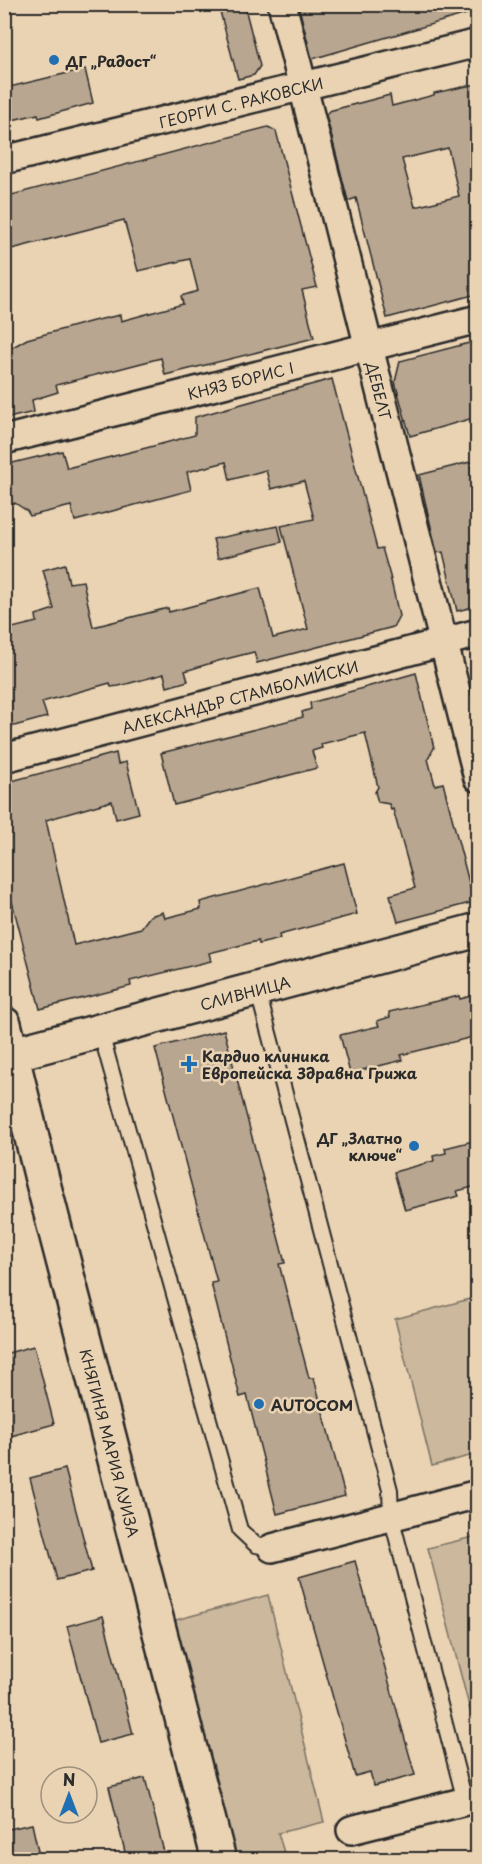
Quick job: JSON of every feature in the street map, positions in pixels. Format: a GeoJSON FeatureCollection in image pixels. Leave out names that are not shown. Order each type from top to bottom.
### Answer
{"type":"FeatureCollection","features":[{"type":"Feature","properties":{"kind":"main road","name":"СЛИВНИЦА"},"geometry":{"type":"LineString","coordinates":[[9,1039],[100,1030],[477,930]]}},
{"type":"Feature","properties":{"kind":"main road","name":"КНЯГИНЯ МАРИЯ ЛУИЗА"},"geometry":{"type":"LineString","coordinates":[[9,1039],[42,1179],[219,1860]]}},
{"type":"Feature","properties":{"kind":"street","name":"ДЕБЕЛТ"},"geometry":{"type":"LineString","coordinates":[[282,4],[477,778]]}},
{"type":"Feature","properties":{"kind":"street","name":"ГЕОРГИ С. РАКОВСКИ"},"geometry":{"type":"LineString","coordinates":[[4,160],[477,43]]}},
{"type":"Feature","properties":{"kind":"street","name":"КНЯЗ БОРИС I"},"geometry":{"type":"LineString","coordinates":[[4,440],[477,319]]}},
{"type":"Feature","properties":{"kind":"street","name":"АЛЕКСАНДЪР СТАМБОЛИЙСКИ"},"geometry":{"type":"LineString","coordinates":[[4,758],[477,633]]}},
{"type":"Feature","properties":{"kind":"street"},"geometry":{"type":"LineString","coordinates":[[272,1548],[477,1494]]}},
{"type":"Feature","properties":{"kind":"street"},"geometry":{"type":"LineString","coordinates":[[351,1830],[471,1800]]}},
{"type":"Feature","properties":{"kind":"lane"},"geometry":{"type":"LineString","coordinates":[[257,988],[390,1490],[391,1516],[471,1800]]}},
{"type":"Feature","properties":{"kind":"lane"},"geometry":{"type":"LineString","coordinates":[[100,1030],[236,1516],[246,1538],[256,1545],[272,1548]]}},
{"type":"Feature","properties":{"kind":"shaded area"},"geometry":{"type":"Polygon","coordinates":[[[477,1297],[477,1454],[432,1466],[395,1319],[477,1297]]]}},
{"type":"Feature","properties":{"kind":"shaded area"},"geometry":{"type":"Polygon","coordinates":[[[477,1536],[478,1708],[470,1710],[428,1548],[477,1536]]]}},
{"type":"Feature","properties":{"kind":"shaded area"},"geometry":{"type":"Polygon","coordinates":[[[268,1595],[324,1822],[278,1833],[286,1859],[235,1859],[172,1621],[268,1595]]]}},
{"type":"Feature","properties":{"kind":"building"},"geometry":{"type":"Polygon","coordinates":[[[218,4],[244,4],[260,66],[254,75],[238,79],[218,4]]]}},
{"type":"Feature","properties":{"kind":"building"},"geometry":{"type":"Polygon","coordinates":[[[298,4],[477,4],[477,11],[312,59],[298,4]]]}},
{"type":"Feature","properties":{"kind":"building"},"geometry":{"type":"Polygon","coordinates":[[[85,69],[93,103],[39,118],[38,114],[12,120],[5,88],[85,69]]]}},
{"type":"Feature","properties":{"kind":"building"},"geometry":{"type":"Polygon","coordinates":[[[477,84],[477,294],[387,318],[356,198],[348,201],[326,115],[329,111],[390,95],[392,106],[434,95],[434,93],[477,84]],[[448,148],[402,159],[415,207],[459,196],[448,148]]]}},
{"type":"Feature","properties":{"kind":"building"},"geometry":{"type":"Polygon","coordinates":[[[268,127],[276,131],[317,287],[302,290],[314,338],[165,375],[161,358],[56,385],[58,392],[32,400],[34,412],[4,419],[4,352],[27,339],[93,321],[120,315],[121,321],[183,304],[181,296],[198,291],[190,259],[138,271],[124,220],[4,251],[4,197],[268,127]]]}},
{"type":"Feature","properties":{"kind":"building"},"geometry":{"type":"Polygon","coordinates":[[[477,341],[477,417],[410,436],[395,382],[400,361],[477,341]]]}},
{"type":"Feature","properties":{"kind":"building"},"geometry":{"type":"Polygon","coordinates":[[[332,379],[377,549],[382,548],[390,576],[399,616],[393,627],[257,663],[254,652],[218,661],[185,671],[188,681],[167,687],[164,674],[119,686],[111,687],[110,683],[42,702],[47,717],[7,728],[7,725],[4,725],[4,630],[37,622],[36,615],[54,609],[43,570],[65,564],[69,583],[83,581],[93,627],[168,608],[169,612],[260,588],[273,638],[308,629],[281,526],[314,519],[304,481],[271,489],[266,470],[230,480],[226,462],[187,472],[191,490],[75,521],[71,506],[30,516],[27,511],[15,503],[4,506],[4,465],[62,451],[67,468],[146,448],[195,435],[195,417],[332,379]]]}},
{"type":"Feature","properties":{"kind":"building"},"geometry":{"type":"Polygon","coordinates":[[[470,462],[477,491],[477,606],[457,611],[443,552],[437,553],[419,475],[470,462]]]}},
{"type":"Feature","properties":{"kind":"building"},"geometry":{"type":"Polygon","coordinates":[[[278,526],[282,542],[218,558],[213,539],[278,526]]]}},
{"type":"Feature","properties":{"kind":"building"},"geometry":{"type":"Polygon","coordinates":[[[416,673],[434,748],[428,759],[435,785],[443,783],[474,902],[398,922],[390,895],[415,888],[393,809],[391,810],[389,804],[378,802],[375,792],[378,787],[365,733],[321,744],[322,748],[312,751],[317,768],[174,805],[161,753],[303,717],[302,712],[311,709],[310,703],[416,673]]]}},
{"type":"Feature","properties":{"kind":"building"},"geometry":{"type":"Polygon","coordinates":[[[116,753],[118,764],[126,762],[139,813],[116,819],[112,801],[46,820],[74,945],[141,928],[150,916],[163,912],[165,918],[201,909],[200,902],[344,863],[357,914],[279,935],[280,939],[259,944],[258,941],[209,953],[211,961],[130,981],[131,986],[40,1009],[4,871],[4,783],[116,753]]]}},
{"type":"Feature","properties":{"kind":"building"},"geometry":{"type":"Polygon","coordinates":[[[459,996],[460,999],[471,996],[477,1022],[477,1036],[401,1055],[403,1060],[350,1073],[340,1035],[379,1026],[377,1021],[390,1017],[389,1012],[459,996]]]}},
{"type":"Feature","properties":{"kind":"building"},"geometry":{"type":"Polygon","coordinates":[[[224,1030],[285,1263],[279,1264],[309,1378],[314,1378],[345,1496],[277,1514],[247,1395],[240,1397],[211,1283],[217,1282],[155,1048],[224,1030]]]}},
{"type":"Feature","properties":{"kind":"building"},"geometry":{"type":"Polygon","coordinates":[[[477,1140],[477,1186],[457,1191],[459,1196],[405,1210],[394,1172],[434,1161],[433,1156],[446,1153],[445,1148],[477,1140]]]}},
{"type":"Feature","properties":{"kind":"building"},"geometry":{"type":"Polygon","coordinates":[[[34,1346],[54,1424],[11,1436],[4,1410],[4,1354],[34,1346]]]}},
{"type":"Feature","properties":{"kind":"building"},"geometry":{"type":"Polygon","coordinates":[[[65,1469],[92,1571],[57,1580],[30,1478],[65,1469]]]}},
{"type":"Feature","properties":{"kind":"building"},"geometry":{"type":"Polygon","coordinates":[[[355,1561],[415,1775],[374,1786],[370,1772],[355,1776],[299,1577],[355,1561]]]}},
{"type":"Feature","properties":{"kind":"building"},"geometry":{"type":"Polygon","coordinates":[[[103,1616],[133,1734],[98,1743],[67,1626],[103,1616]]]}},
{"type":"Feature","properties":{"kind":"building"},"geometry":{"type":"Polygon","coordinates":[[[145,1778],[166,1860],[127,1860],[109,1787],[145,1778]]]}},
{"type":"Feature","properties":{"kind":"building"},"geometry":{"type":"Polygon","coordinates":[[[32,1824],[40,1860],[4,1860],[4,1830],[32,1824]]]}},
{"type":"Feature","properties":{"kind":"place","name":"ДГ „Радост“"},"geometry":{"type":"Point","coordinates":[54,60]}},
{"type":"Feature","properties":{"kind":"place","name":"Кардио клиника Европейска Здравна Грижа"},"geometry":{"type":"Point","coordinates":[189,1064]}},
{"type":"Feature","properties":{"kind":"place","name":"ДГ „Златно ключе“"},"geometry":{"type":"Point","coordinates":[414,1146]}},
{"type":"Feature","properties":{"kind":"place","name":"AUTOCOM"},"geometry":{"type":"Point","coordinates":[259,1404]}}]}
